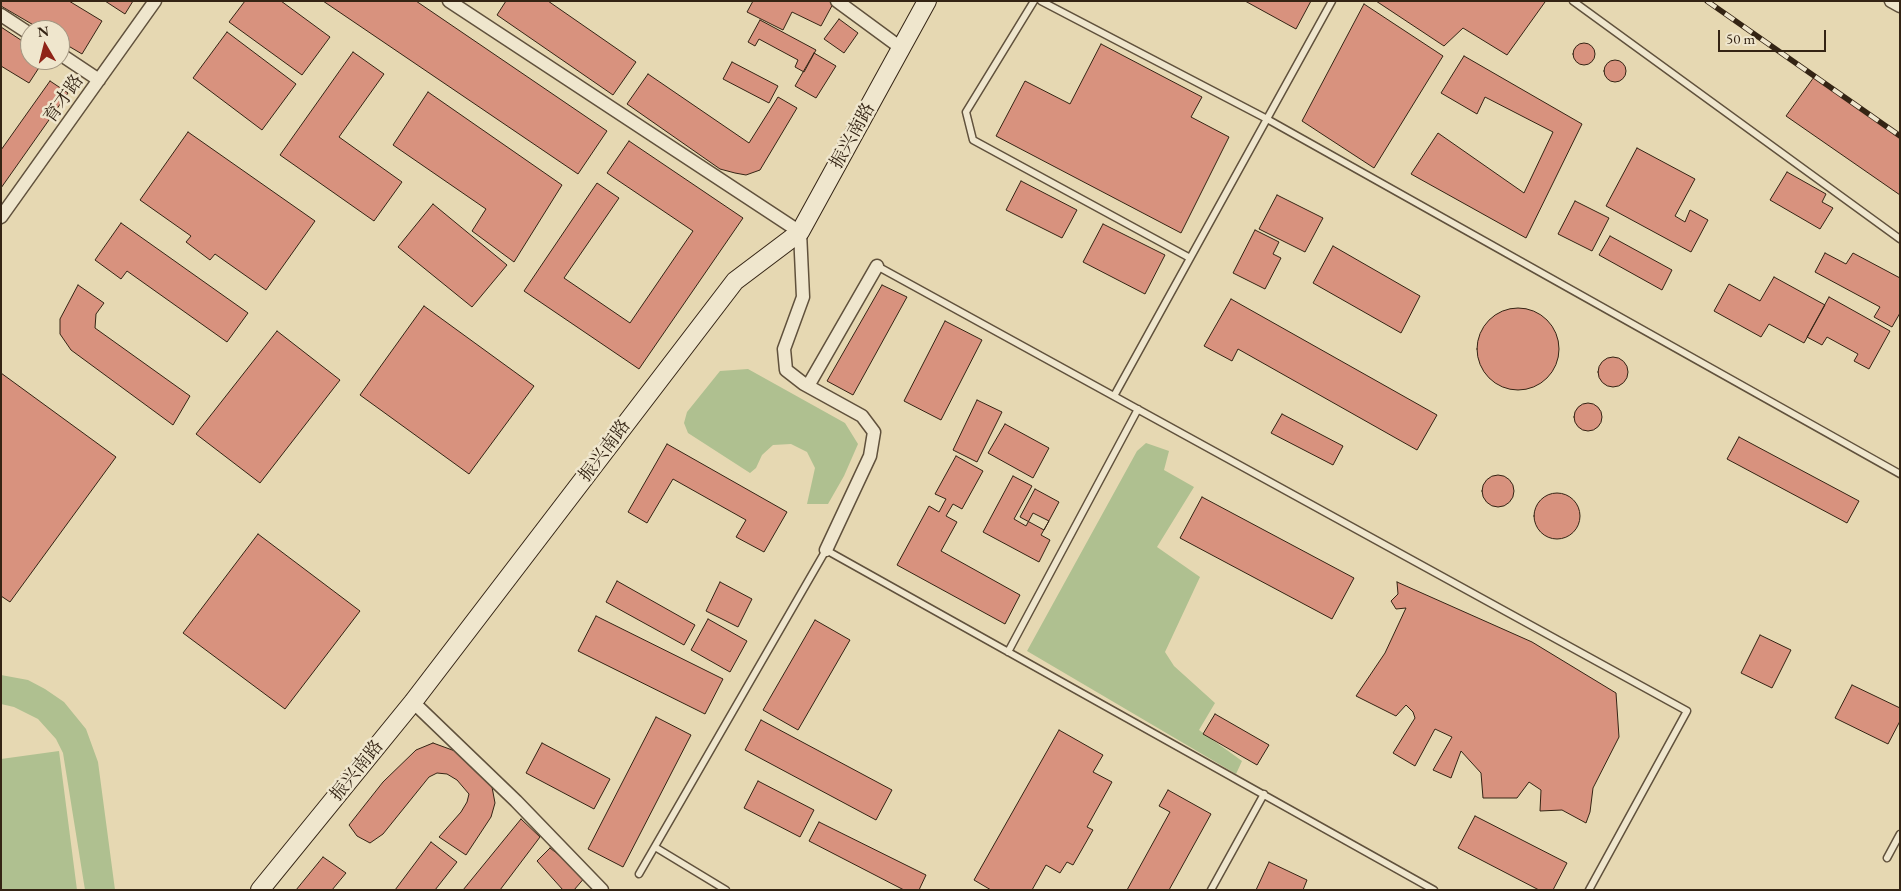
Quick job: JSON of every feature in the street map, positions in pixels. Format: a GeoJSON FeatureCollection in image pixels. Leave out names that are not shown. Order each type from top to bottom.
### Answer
{"type":"FeatureCollection","features":[{"type":"Feature","properties":{"kind":"main road","name":"振兴南路"},"geometry":{"type":"LineString","coordinates":[[260,890],[414,702],[735,281],[800,232],[927,1]]}},
{"type":"Feature","properties":{"kind":"street","name":"育才路"},"geometry":{"type":"LineString","coordinates":[[1,217],[155,1]]}},
{"type":"Feature","properties":{"kind":"street"},"geometry":{"type":"LineString","coordinates":[[449,1],[800,232],[802,297],[784,349],[786,370],[808,386],[862,416],[874,432],[870,456],[826,550]]}},
{"type":"Feature","properties":{"kind":"street"},"geometry":{"type":"LineString","coordinates":[[837,1],[901,48]]}},
{"type":"Feature","properties":{"kind":"street"},"geometry":{"type":"LineString","coordinates":[[1891,1],[1900,6]]}},
{"type":"Feature","properties":{"kind":"street"},"geometry":{"type":"LineString","coordinates":[[1,14],[20,27]]}},
{"type":"Feature","properties":{"kind":"street"},"geometry":{"type":"LineString","coordinates":[[70,61],[98,80]]}},
{"type":"Feature","properties":{"kind":"street"},"geometry":{"type":"LineString","coordinates":[[808,386],[877,266]]}},
{"type":"Feature","properties":{"kind":"street"},"geometry":{"type":"LineString","coordinates":[[414,702],[516,801],[602,890]]}},
{"type":"Feature","properties":{"kind":"lane"},"geometry":{"type":"LineString","coordinates":[[1034,1],[966,112],[973,140],[1190,258]]}},
{"type":"Feature","properties":{"kind":"lane"},"geometry":{"type":"LineString","coordinates":[[1041,1],[1267,119],[1900,474]]}},
{"type":"Feature","properties":{"kind":"lane"},"geometry":{"type":"LineString","coordinates":[[1114,396],[1332,1]]}},
{"type":"Feature","properties":{"kind":"lane"},"geometry":{"type":"LineString","coordinates":[[1573,1],[1900,239]]}},
{"type":"Feature","properties":{"kind":"lane"},"geometry":{"type":"LineString","coordinates":[[877,266],[1687,711],[1589,890]]}},
{"type":"Feature","properties":{"kind":"lane"},"geometry":{"type":"LineString","coordinates":[[1008,652],[1138,409]]}},
{"type":"Feature","properties":{"kind":"lane"},"geometry":{"type":"LineString","coordinates":[[639,874],[826,550],[1434,890]]}},
{"type":"Feature","properties":{"kind":"lane"},"geometry":{"type":"LineString","coordinates":[[1210,890],[1264,794]]}},
{"type":"Feature","properties":{"kind":"lane"},"geometry":{"type":"LineString","coordinates":[[1888,858],[1900,834]]}},
{"type":"Feature","properties":{"kind":"lane"},"geometry":{"type":"LineString","coordinates":[[655,847],[726,890]]}},
{"type":"Feature","properties":{"kind":"green space"},"geometry":{"type":"Polygon","coordinates":[[[748,369],[845,423],[858,444],[844,476],[828,504],[807,504],[815,468],[807,452],[791,444],[773,445],[762,455],[756,468],[750,473],[688,433],[684,423],[687,412],[720,371],[748,369]]]}},
{"type":"Feature","properties":{"kind":"green space"},"geometry":{"type":"Polygon","coordinates":[[[1146,443],[1169,451],[1164,470],[1194,487],[1157,547],[1200,577],[1165,652],[1174,666],[1215,703],[1199,730],[1242,761],[1236,774],[1027,651],[1137,451],[1146,443]]]}},
{"type":"Feature","properties":{"kind":"green space"},"geometry":{"type":"Polygon","coordinates":[[[1,675],[28,680],[45,689],[64,702],[86,729],[98,762],[115,890],[85,890],[63,753],[56,739],[38,719],[14,707],[1,704],[1,675]]]}},
{"type":"Feature","properties":{"kind":"green space"},"geometry":{"type":"Polygon","coordinates":[[[59,751],[77,890],[1,890],[1,759],[59,751]]]}},
{"type":"Feature","properties":{"kind":"building"},"geometry":{"type":"Polygon","coordinates":[[[1,1],[69,1],[102,21],[82,54],[70,47],[70,20],[25,20],[1,6],[1,1]]]}},
{"type":"Feature","properties":{"kind":"building"},"geometry":{"type":"Polygon","coordinates":[[[105,1],[133,1],[125,14],[105,1]]]}},
{"type":"Feature","properties":{"kind":"building"},"geometry":{"type":"Polygon","coordinates":[[[245,1],[281,1],[330,37],[302,75],[229,22],[245,1]]]}},
{"type":"Feature","properties":{"kind":"building"},"geometry":{"type":"Polygon","coordinates":[[[323,1],[416,1],[607,131],[578,174],[323,1]]]}},
{"type":"Feature","properties":{"kind":"building"},"geometry":{"type":"Polygon","coordinates":[[[506,1],[548,1],[636,62],[613,95],[497,15],[506,1]]]}},
{"type":"Feature","properties":{"kind":"building"},"geometry":{"type":"Polygon","coordinates":[[[753,1],[834,2],[821,26],[792,12],[783,30],[747,12],[753,1]]]}},
{"type":"Feature","properties":{"kind":"building"},"geometry":{"type":"Polygon","coordinates":[[[1245,1],[1311,1],[1296,29],[1245,1]]]}},
{"type":"Feature","properties":{"kind":"building"},"geometry":{"type":"Polygon","coordinates":[[[1376,1],[1545,2],[1507,55],[1463,28],[1444,46],[1376,1]]]}},
{"type":"Feature","properties":{"kind":"building"},"geometry":{"type":"Polygon","coordinates":[[[1364,4],[1443,56],[1374,168],[1302,121],[1364,4]]]}},
{"type":"Feature","properties":{"kind":"building"},"geometry":{"type":"Polygon","coordinates":[[[839,19],[858,33],[844,53],[824,39],[839,19]]]}},
{"type":"Feature","properties":{"kind":"building"},"geometry":{"type":"Polygon","coordinates":[[[760,20],[816,50],[804,72],[795,67],[798,60],[759,39],[755,46],[748,42],[760,20]]]}},
{"type":"Feature","properties":{"kind":"building"},"geometry":{"type":"Polygon","coordinates":[[[1,27],[20,39],[20,70],[37,70],[29,83],[1,66],[1,27]]]}},
{"type":"Feature","properties":{"kind":"building"},"geometry":{"type":"Polygon","coordinates":[[[227,32],[296,84],[262,130],[193,78],[227,32]]]}},
{"type":"Feature","properties":{"kind":"building"},"geometry":{"type":"Polygon","coordinates":[[[1584,43],[1592,46],[1595,54],[1592,62],[1584,65],[1576,62],[1573,54],[1576,46],[1584,43]]]}},
{"type":"Feature","properties":{"kind":"building"},"geometry":{"type":"Polygon","coordinates":[[[1101,44],[1202,97],[1191,117],[1229,137],[1181,233],[996,136],[1025,81],[1070,104],[1101,44]]]}},
{"type":"Feature","properties":{"kind":"building"},"geometry":{"type":"Polygon","coordinates":[[[353,52],[384,74],[339,137],[402,182],[374,221],[280,155],[353,52]]]}},
{"type":"Feature","properties":{"kind":"building"},"geometry":{"type":"Polygon","coordinates":[[[814,53],[836,66],[816,98],[795,86],[814,53]]]}},
{"type":"Feature","properties":{"kind":"building"},"geometry":{"type":"Polygon","coordinates":[[[1464,56],[1582,124],[1526,238],[1411,174],[1438,133],[1524,193],[1553,132],[1485,97],[1477,114],[1441,93],[1464,56]]]}},
{"type":"Feature","properties":{"kind":"building"},"geometry":{"type":"Polygon","coordinates":[[[1615,60],[1623,63],[1626,71],[1623,79],[1615,82],[1607,79],[1604,71],[1607,63],[1615,60]]]}},
{"type":"Feature","properties":{"kind":"building"},"geometry":{"type":"Polygon","coordinates":[[[732,62],[778,86],[769,103],[723,79],[732,62]]]}},
{"type":"Feature","properties":{"kind":"building"},"geometry":{"type":"Polygon","coordinates":[[[648,74],[749,143],[778,97],[797,108],[760,170],[746,175],[735,173],[720,169],[627,104],[648,74]]]}},
{"type":"Feature","properties":{"kind":"building"},"geometry":{"type":"Polygon","coordinates":[[[1814,77],[1900,137],[1900,195],[1786,116],[1814,77]]]}},
{"type":"Feature","properties":{"kind":"building"},"geometry":{"type":"Polygon","coordinates":[[[50,81],[68,93],[1,188],[1,150],[50,81]]]}},
{"type":"Feature","properties":{"kind":"building"},"geometry":{"type":"Polygon","coordinates":[[[428,92],[562,185],[514,262],[472,231],[486,209],[393,145],[428,92]]]}},
{"type":"Feature","properties":{"kind":"building"},"geometry":{"type":"Polygon","coordinates":[[[188,132],[315,221],[266,290],[215,254],[210,260],[186,242],[191,236],[140,200],[188,132]]]}},
{"type":"Feature","properties":{"kind":"building"},"geometry":{"type":"Polygon","coordinates":[[[629,141],[743,218],[639,369],[524,291],[597,183],[619,198],[564,278],[630,323],[693,231],[607,173],[629,141]]]}},
{"type":"Feature","properties":{"kind":"building"},"geometry":{"type":"Polygon","coordinates":[[[1637,148],[1695,179],[1675,216],[1685,222],[1690,210],[1708,220],[1691,252],[1606,206],[1637,148]]]}},
{"type":"Feature","properties":{"kind":"building"},"geometry":{"type":"Polygon","coordinates":[[[1787,172],[1826,194],[1822,202],[1833,208],[1820,229],[1770,200],[1787,172]]]}},
{"type":"Feature","properties":{"kind":"building"},"geometry":{"type":"Polygon","coordinates":[[[1021,181],[1077,210],[1062,238],[1006,210],[1021,181]]]}},
{"type":"Feature","properties":{"kind":"building"},"geometry":{"type":"Polygon","coordinates":[[[1277,195],[1323,218],[1305,252],[1259,229],[1277,195]]]}},
{"type":"Feature","properties":{"kind":"building"},"geometry":{"type":"Polygon","coordinates":[[[1575,201],[1609,218],[1592,251],[1558,234],[1575,201]]]}},
{"type":"Feature","properties":{"kind":"building"},"geometry":{"type":"Polygon","coordinates":[[[433,204],[507,265],[472,307],[398,247],[433,204]]]}},
{"type":"Feature","properties":{"kind":"building"},"geometry":{"type":"Polygon","coordinates":[[[121,223],[248,313],[227,342],[127,271],[121,279],[95,260],[121,223]]]}},
{"type":"Feature","properties":{"kind":"building"},"geometry":{"type":"Polygon","coordinates":[[[1103,224],[1165,255],[1145,294],[1083,262],[1103,224]]]}},
{"type":"Feature","properties":{"kind":"building"},"geometry":{"type":"Polygon","coordinates":[[[1255,230],[1279,242],[1273,254],[1281,258],[1265,289],[1233,273],[1255,230]]]}},
{"type":"Feature","properties":{"kind":"building"},"geometry":{"type":"Polygon","coordinates":[[[1610,236],[1672,270],[1662,290],[1599,255],[1610,236]]]}},
{"type":"Feature","properties":{"kind":"building"},"geometry":{"type":"Polygon","coordinates":[[[1333,246],[1420,296],[1401,333],[1313,283],[1333,246]]]}},
{"type":"Feature","properties":{"kind":"building"},"geometry":{"type":"Polygon","coordinates":[[[1825,253],[1846,264],[1853,253],[1900,278],[1900,313],[1892,327],[1874,317],[1880,307],[1815,272],[1825,253]]]}},
{"type":"Feature","properties":{"kind":"building"},"geometry":{"type":"Polygon","coordinates":[[[1774,277],[1825,305],[1804,343],[1769,324],[1761,337],[1714,311],[1729,284],[1760,301],[1774,277]]]}},
{"type":"Feature","properties":{"kind":"building"},"geometry":{"type":"Polygon","coordinates":[[[78,285],[104,303],[96,314],[95,328],[190,396],[173,425],[71,350],[60,334],[60,319],[78,285]]]}},
{"type":"Feature","properties":{"kind":"building"},"geometry":{"type":"Polygon","coordinates":[[[882,285],[907,297],[853,395],[827,381],[882,285]]]}},
{"type":"Feature","properties":{"kind":"building"},"geometry":{"type":"Polygon","coordinates":[[[1829,297],[1890,331],[1869,369],[1854,361],[1858,354],[1827,337],[1822,345],[1807,337],[1829,297]]]}},
{"type":"Feature","properties":{"kind":"building"},"geometry":{"type":"Polygon","coordinates":[[[1231,299],[1437,415],[1417,450],[1238,349],[1232,361],[1204,346],[1231,299]]]}},
{"type":"Feature","properties":{"kind":"building"},"geometry":{"type":"Polygon","coordinates":[[[424,306],[534,386],[469,474],[360,395],[424,306]]]}},
{"type":"Feature","properties":{"kind":"building"},"geometry":{"type":"Polygon","coordinates":[[[1510,308],[1526,308],[1541,315],[1552,326],[1559,341],[1556,365],[1547,378],[1526,390],[1510,390],[1495,383],[1484,372],[1477,357],[1477,341],[1484,326],[1495,315],[1510,308]]]}},
{"type":"Feature","properties":{"kind":"building"},"geometry":{"type":"Polygon","coordinates":[[[945,321],[982,340],[941,420],[904,401],[945,321]]]}},
{"type":"Feature","properties":{"kind":"building"},"geometry":{"type":"Polygon","coordinates":[[[277,331],[340,380],[260,483],[196,434],[277,331]]]}},
{"type":"Feature","properties":{"kind":"building"},"geometry":{"type":"Polygon","coordinates":[[[1613,357],[1623,362],[1628,372],[1623,382],[1613,387],[1603,382],[1598,372],[1603,362],[1613,357]]]}},
{"type":"Feature","properties":{"kind":"building"},"geometry":{"type":"Polygon","coordinates":[[[1,373],[116,457],[10,602],[1,596],[1,373]]]}},
{"type":"Feature","properties":{"kind":"building"},"geometry":{"type":"Polygon","coordinates":[[[977,400],[1002,412],[977,462],[953,450],[977,400]]]}},
{"type":"Feature","properties":{"kind":"building"},"geometry":{"type":"Polygon","coordinates":[[[1588,403],[1598,407],[1602,417],[1598,427],[1588,431],[1578,427],[1574,417],[1578,407],[1588,403]]]}},
{"type":"Feature","properties":{"kind":"building"},"geometry":{"type":"Polygon","coordinates":[[[1282,414],[1343,446],[1333,465],[1271,433],[1282,414]]]}},
{"type":"Feature","properties":{"kind":"building"},"geometry":{"type":"Polygon","coordinates":[[[1005,424],[1049,448],[1033,478],[988,453],[1005,424]]]}},
{"type":"Feature","properties":{"kind":"building"},"geometry":{"type":"Polygon","coordinates":[[[1739,437],[1859,501],[1847,523],[1727,459],[1739,437]]]}},
{"type":"Feature","properties":{"kind":"building"},"geometry":{"type":"Polygon","coordinates":[[[667,444],[787,512],[764,552],[736,537],[746,520],[673,479],[647,523],[628,512],[667,444]]]}},
{"type":"Feature","properties":{"kind":"building"},"geometry":{"type":"Polygon","coordinates":[[[956,456],[983,471],[962,509],[953,504],[946,516],[957,522],[941,551],[1020,595],[1005,624],[897,565],[929,506],[939,512],[946,499],[935,494],[956,456]]]}},
{"type":"Feature","properties":{"kind":"building"},"geometry":{"type":"Polygon","coordinates":[[[1498,475],[1510,479],[1514,491],[1510,503],[1498,507],[1486,503],[1482,491],[1486,479],[1498,475]]]}},
{"type":"Feature","properties":{"kind":"building"},"geometry":{"type":"Polygon","coordinates":[[[1013,476],[1032,486],[1014,519],[1026,526],[1033,513],[1049,521],[1041,535],[1050,540],[1039,562],[983,532],[1013,476]]]}},
{"type":"Feature","properties":{"kind":"building"},"geometry":{"type":"Polygon","coordinates":[[[1035,489],[1059,502],[1044,530],[1020,517],[1035,489]]]}},
{"type":"Feature","properties":{"kind":"building"},"geometry":{"type":"Polygon","coordinates":[[[1553,493],[1561,493],[1570,497],[1576,503],[1580,516],[1576,529],[1570,535],[1561,539],[1553,539],[1544,535],[1538,529],[1534,520],[1534,512],[1538,503],[1544,497],[1553,493]]]}},
{"type":"Feature","properties":{"kind":"building"},"geometry":{"type":"Polygon","coordinates":[[[1202,497],[1354,578],[1332,619],[1180,538],[1202,497]]]}},
{"type":"Feature","properties":{"kind":"building"},"geometry":{"type":"Polygon","coordinates":[[[258,534],[360,611],[285,709],[183,633],[258,534]]]}},
{"type":"Feature","properties":{"kind":"building"},"geometry":{"type":"Polygon","coordinates":[[[617,581],[695,625],[684,645],[606,602],[617,581]]]}},
{"type":"Feature","properties":{"kind":"building"},"geometry":{"type":"Polygon","coordinates":[[[720,582],[752,599],[738,627],[706,611],[720,582]]]}},
{"type":"Feature","properties":{"kind":"building"},"geometry":{"type":"Polygon","coordinates":[[[1397,582],[1532,642],[1616,693],[1619,737],[1593,788],[1590,812],[1586,823],[1562,810],[1540,811],[1541,790],[1529,782],[1517,798],[1483,798],[1481,773],[1461,751],[1451,778],[1433,770],[1452,737],[1435,729],[1415,766],[1393,753],[1415,718],[1413,712],[1406,705],[1396,716],[1356,696],[1385,653],[1406,608],[1396,609],[1391,601],[1398,594],[1397,582]]]}},
{"type":"Feature","properties":{"kind":"building"},"geometry":{"type":"Polygon","coordinates":[[[596,616],[723,679],[705,714],[578,651],[596,616]]]}},
{"type":"Feature","properties":{"kind":"building"},"geometry":{"type":"Polygon","coordinates":[[[708,619],[747,641],[730,672],[691,650],[708,619]]]}},
{"type":"Feature","properties":{"kind":"building"},"geometry":{"type":"Polygon","coordinates":[[[815,620],[850,640],[798,730],[763,710],[815,620]]]}},
{"type":"Feature","properties":{"kind":"building"},"geometry":{"type":"Polygon","coordinates":[[[1760,635],[1791,650],[1772,688],[1741,673],[1760,635]]]}},
{"type":"Feature","properties":{"kind":"building"},"geometry":{"type":"Polygon","coordinates":[[[1852,685],[1900,708],[1900,721],[1888,744],[1835,718],[1852,685]]]}},
{"type":"Feature","properties":{"kind":"building"},"geometry":{"type":"Polygon","coordinates":[[[1215,714],[1269,745],[1257,765],[1203,734],[1215,714]]]}},
{"type":"Feature","properties":{"kind":"building"},"geometry":{"type":"Polygon","coordinates":[[[656,717],[691,735],[623,867],[588,849],[656,717]]]}},
{"type":"Feature","properties":{"kind":"building"},"geometry":{"type":"Polygon","coordinates":[[[761,720],[892,790],[876,820],[745,750],[761,720]]]}},
{"type":"Feature","properties":{"kind":"building"},"geometry":{"type":"Polygon","coordinates":[[[1059,730],[1103,755],[1093,772],[1112,782],[1087,827],[1093,830],[1073,865],[1067,862],[1060,873],[1046,865],[1032,890],[991,890],[974,880],[1059,730]]]}},
{"type":"Feature","properties":{"kind":"building"},"geometry":{"type":"Polygon","coordinates":[[[433,743],[466,755],[486,775],[492,787],[495,803],[491,817],[466,855],[439,837],[461,812],[469,794],[457,780],[447,774],[437,773],[429,777],[383,834],[370,843],[357,836],[349,825],[383,782],[416,750],[433,743]]]}},
{"type":"Feature","properties":{"kind":"building"},"geometry":{"type":"Polygon","coordinates":[[[542,743],[610,779],[594,809],[526,773],[542,743]]]}},
{"type":"Feature","properties":{"kind":"building"},"geometry":{"type":"Polygon","coordinates":[[[758,781],[814,810],[800,837],[744,808],[758,781]]]}},
{"type":"Feature","properties":{"kind":"building"},"geometry":{"type":"Polygon","coordinates":[[[1168,790],[1211,814],[1169,890],[1127,890],[1170,812],[1159,806],[1168,790]]]}},
{"type":"Feature","properties":{"kind":"building"},"geometry":{"type":"Polygon","coordinates":[[[1475,816],[1567,863],[1553,890],[1539,890],[1458,848],[1475,816]]]}},
{"type":"Feature","properties":{"kind":"building"},"geometry":{"type":"Polygon","coordinates":[[[521,819],[540,837],[500,890],[463,890],[521,819]]]}},
{"type":"Feature","properties":{"kind":"building"},"geometry":{"type":"Polygon","coordinates":[[[819,822],[926,875],[919,890],[904,890],[809,841],[819,822]]]}},
{"type":"Feature","properties":{"kind":"building"},"geometry":{"type":"Polygon","coordinates":[[[431,842],[457,862],[435,890],[395,890],[431,842]]]}},
{"type":"Feature","properties":{"kind":"building"},"geometry":{"type":"Polygon","coordinates":[[[550,848],[586,876],[574,890],[563,890],[537,861],[550,848]]]}},
{"type":"Feature","properties":{"kind":"building"},"geometry":{"type":"Polygon","coordinates":[[[323,857],[346,873],[332,890],[296,890],[323,857]]]}},
{"type":"Feature","properties":{"kind":"building"},"geometry":{"type":"Polygon","coordinates":[[[1269,862],[1307,880],[1303,890],[1256,890],[1269,862]]]}},
{"type":"Feature","properties":{"kind":"railway"},"geometry":{"type":"LineString","coordinates":[[1707,1],[1900,136]]}}]}
